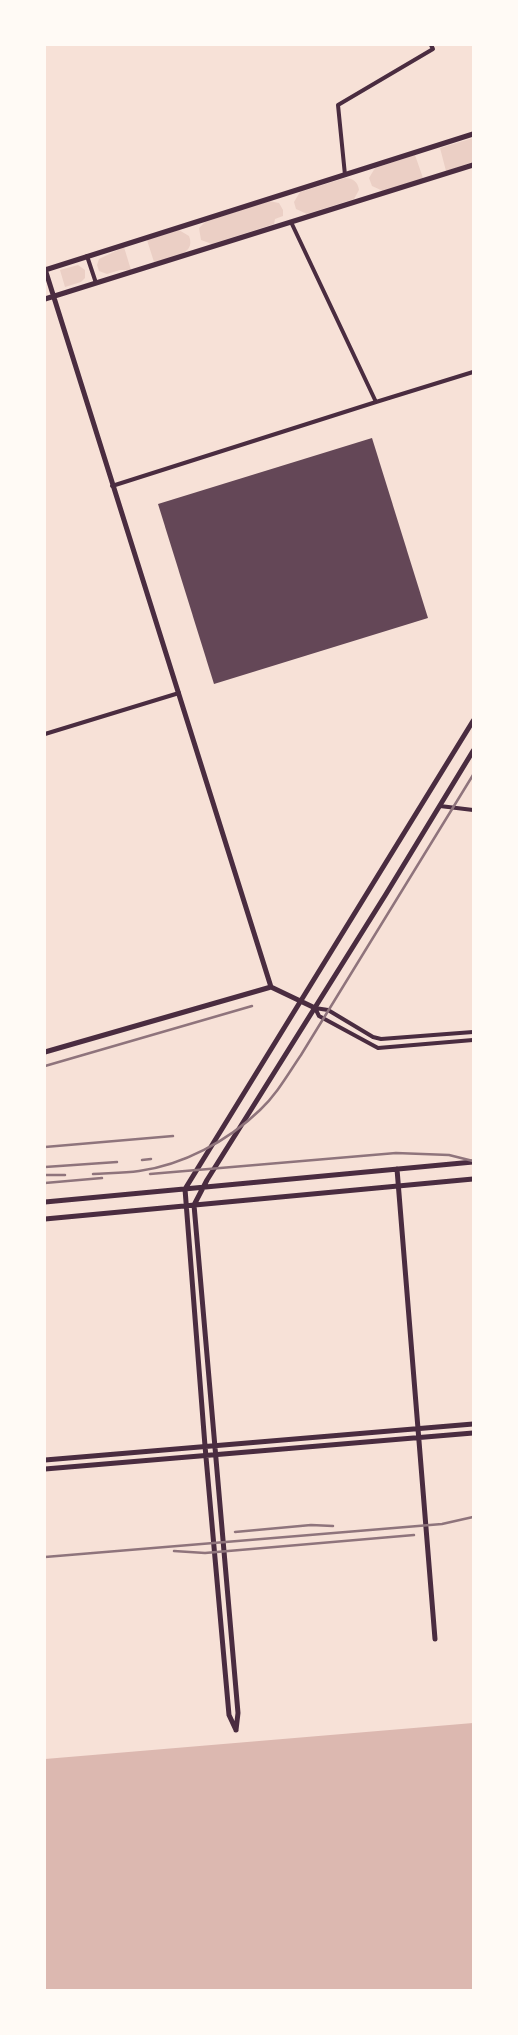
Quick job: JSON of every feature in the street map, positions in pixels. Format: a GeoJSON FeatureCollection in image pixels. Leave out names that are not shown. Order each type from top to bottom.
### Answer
{"type":"FeatureCollection","features":[{"type":"Feature","properties":{"kind":"street"},"geometry":{"type":"LineString","coordinates":[[345,175],[338,105],[433,49],[431,45]]}},
{"type":"Feature","properties":{"kind":"street"},"geometry":{"type":"LineString","coordinates":[[271,987],[45,270],[473,134]]}},
{"type":"Feature","properties":{"kind":"street"},"geometry":{"type":"LineString","coordinates":[[45,299],[473,165]]}},
{"type":"Feature","properties":{"kind":"street"},"geometry":{"type":"LineString","coordinates":[[291,222],[376,402]]}},
{"type":"Feature","properties":{"kind":"street"},"geometry":{"type":"LineString","coordinates":[[87,256],[96,283]]}},
{"type":"Feature","properties":{"kind":"street"},"geometry":{"type":"LineString","coordinates":[[112,486],[473,372]]}},
{"type":"Feature","properties":{"kind":"street"},"geometry":{"type":"LineString","coordinates":[[45,734],[179,692]]}},
{"type":"Feature","properties":{"kind":"street"},"geometry":{"type":"LineString","coordinates":[[473,721],[185,1189],[229,1715],[236,1730],[238,1713],[194,1205],[203,1187],[473,751]]}},
{"type":"Feature","properties":{"kind":"street"},"geometry":{"type":"LineString","coordinates":[[440,806],[473,810]]}},
{"type":"Feature","properties":{"kind":"street"},"geometry":{"type":"LineString","coordinates":[[45,1052],[271,987],[314,1008],[328,1010],[381,1040],[473,1032]]}},
{"type":"Feature","properties":{"kind":"street"},"geometry":{"type":"LineString","coordinates":[[314,1008],[319,1016],[378,1048],[473,1040]]}},
{"type":"Feature","properties":{"kind":"street"},"geometry":{"type":"LineString","coordinates":[[45,1202],[473,1162]]}},
{"type":"Feature","properties":{"kind":"street"},"geometry":{"type":"LineString","coordinates":[[397,1169],[435,1639]]}},
{"type":"Feature","properties":{"kind":"street"},"geometry":{"type":"LineString","coordinates":[[45,1219],[473,1179]]}},
{"type":"Feature","properties":{"kind":"street"},"geometry":{"type":"LineString","coordinates":[[45,1460],[473,1424]]}},
{"type":"Feature","properties":{"kind":"street"},"geometry":{"type":"LineString","coordinates":[[45,1470],[473,1433]]}},
{"type":"Feature","properties":{"kind":"shaded area"},"geometry":{"type":"Polygon","coordinates":[[[473,138],[473,162],[446,171],[440,148],[473,138]]]}},
{"type":"Feature","properties":{"kind":"shaded area"},"geometry":{"type":"Polygon","coordinates":[[[415,155],[423,178],[383,191],[372,186],[369,178],[375,168],[415,155]]]}},
{"type":"Feature","properties":{"kind":"shaded area"},"geometry":{"type":"Polygon","coordinates":[[[345,178],[353,180],[358,185],[359,190],[354,199],[307,214],[296,209],[294,202],[300,192],[345,178]]]}},
{"type":"Feature","properties":{"kind":"shaded area"},"geometry":{"type":"Polygon","coordinates":[[[269,201],[279,203],[283,210],[283,216],[275,219],[274,224],[212,244],[201,240],[199,228],[205,222],[269,201]]]}},
{"type":"Feature","properties":{"kind":"shaded area"},"geometry":{"type":"Polygon","coordinates":[[[179,230],[189,236],[189,248],[180,255],[154,262],[147,240],[179,230]]]}},
{"type":"Feature","properties":{"kind":"shaded area"},"geometry":{"type":"Polygon","coordinates":[[[124,247],[131,270],[120,270],[107,274],[99,271],[97,265],[99,259],[124,247]]]}},
{"type":"Feature","properties":{"kind":"shaded area"},"geometry":{"type":"Polygon","coordinates":[[[78,265],[85,270],[85,278],[81,282],[65,287],[60,270],[78,265]]]}},
{"type":"Feature","properties":{"kind":"shaded area"},"geometry":{"type":"Polygon","coordinates":[[[473,1723],[473,1990],[45,1990],[45,1759],[473,1723]]]}},
{"type":"Feature","properties":{"kind":"building"},"geometry":{"type":"Polygon","coordinates":[[[372,438],[428,618],[214,684],[158,504],[372,438]]]}},
{"type":"Feature","properties":{"kind":"railway"},"geometry":{"type":"LineString","coordinates":[[93,1174],[122,1173],[156,1168],[188,1157],[234,1132],[266,1104],[301,1055],[473,775]]}},
{"type":"Feature","properties":{"kind":"railway"},"geometry":{"type":"LineString","coordinates":[[45,1066],[252,1006]]}},
{"type":"Feature","properties":{"kind":"railway"},"geometry":{"type":"LineString","coordinates":[[45,1147],[173,1136]]}},
{"type":"Feature","properties":{"kind":"railway"},"geometry":{"type":"LineString","coordinates":[[150,1174],[396,1153],[449,1155],[473,1161]]}},
{"type":"Feature","properties":{"kind":"railway"},"geometry":{"type":"LineString","coordinates":[[142,1160],[151,1159]]}},
{"type":"Feature","properties":{"kind":"railway"},"geometry":{"type":"LineString","coordinates":[[45,1167],[117,1162]]}},
{"type":"Feature","properties":{"kind":"railway"},"geometry":{"type":"LineString","coordinates":[[45,1175],[65,1175]]}},
{"type":"Feature","properties":{"kind":"railway"},"geometry":{"type":"LineString","coordinates":[[45,1183],[102,1178]]}},
{"type":"Feature","properties":{"kind":"railway"},"geometry":{"type":"LineString","coordinates":[[45,1557],[442,1524],[473,1517]]}},
{"type":"Feature","properties":{"kind":"railway"},"geometry":{"type":"LineString","coordinates":[[235,1532],[311,1525],[333,1526]]}},
{"type":"Feature","properties":{"kind":"railway"},"geometry":{"type":"LineString","coordinates":[[174,1551],[205,1553],[414,1535]]}}]}
